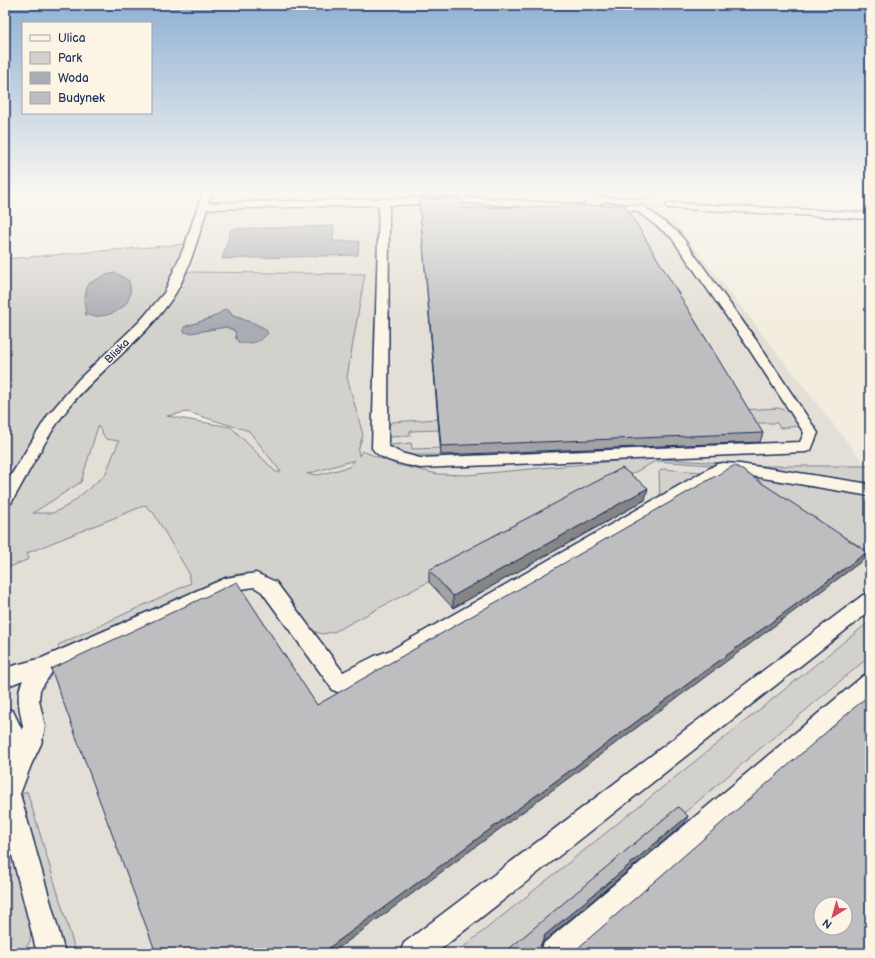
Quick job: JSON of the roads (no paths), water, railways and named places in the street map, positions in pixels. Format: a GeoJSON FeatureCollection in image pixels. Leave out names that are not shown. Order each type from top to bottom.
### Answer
{"type":"FeatureCollection","features":[{"type":"Feature","properties":{"kind":"street","name":"Bliska"},"geometry":{"type":"LineString","coordinates":[[5,499],[37,445],[63,406],[73,394],[139,329],[167,297],[174,285],[194,236]]}},
{"type":"Feature","properties":{"kind":"street"},"geometry":{"type":"LineString","coordinates":[[383,236],[380,448],[396,457],[420,463],[806,447],[811,433],[675,236]]}},
{"type":"Feature","properties":{"kind":"street"},"geometry":{"type":"LineString","coordinates":[[5,678],[16,673],[45,666],[233,583],[256,580],[269,587],[340,684],[382,662],[398,656],[723,468],[740,469],[870,490]]}},
{"type":"Feature","properties":{"kind":"street"},"geometry":{"type":"LineString","coordinates":[[414,953],[870,600]]}},
{"type":"Feature","properties":{"kind":"street"},"geometry":{"type":"LineString","coordinates":[[45,666],[30,687],[28,700],[34,727],[30,744],[20,761],[8,794],[51,953]]}},
{"type":"Feature","properties":{"kind":"street"},"geometry":{"type":"LineString","coordinates":[[554,953],[870,682]]}},
{"type":"Feature","properties":{"kind":"street"},"geometry":{"type":"LineString","coordinates":[[5,718],[12,731],[20,761]]}},
{"type":"Feature","properties":{"kind":"water"},"geometry":{"type":"Polygon","coordinates":[[[229,236],[333,236],[333,241],[359,241],[358,255],[222,259],[229,236]]]}},
{"type":"Feature","properties":{"kind":"water"},"geometry":{"type":"Polygon","coordinates":[[[116,273],[129,281],[130,294],[128,301],[119,310],[106,315],[86,315],[84,301],[88,284],[105,275],[116,273]]]}},
{"type":"Feature","properties":{"kind":"water"},"geometry":{"type":"Polygon","coordinates":[[[226,309],[233,316],[254,323],[264,328],[268,333],[258,341],[251,343],[239,343],[236,338],[235,331],[226,327],[190,333],[184,332],[184,327],[211,318],[226,309]]]}}]}
